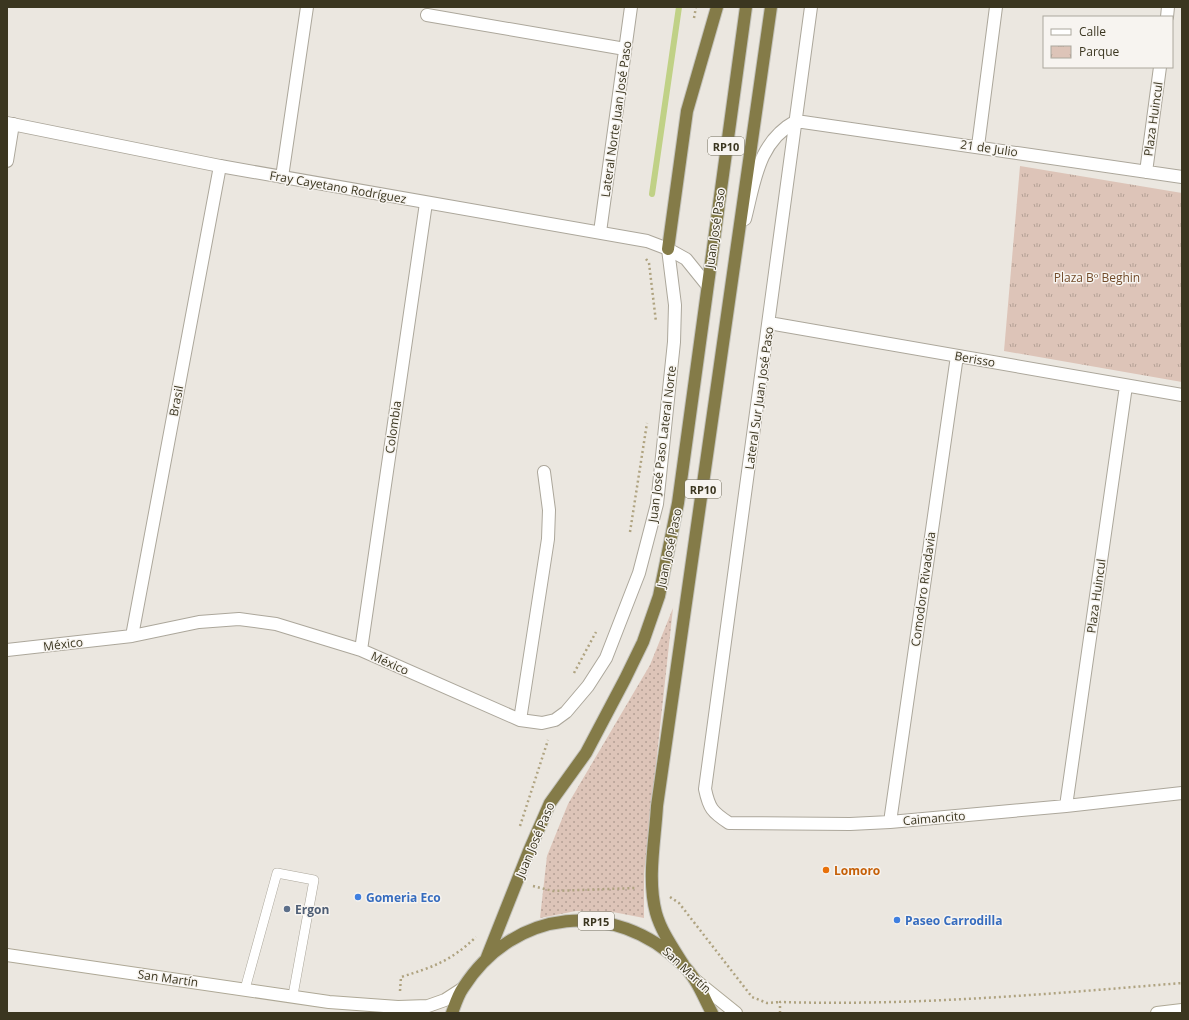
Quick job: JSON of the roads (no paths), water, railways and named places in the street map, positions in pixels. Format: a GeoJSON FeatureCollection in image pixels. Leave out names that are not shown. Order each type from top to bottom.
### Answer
{"type":"FeatureCollection","features":[{"type":"Feature","properties":{"kind":"highway"},"geometry":{"type":"LineString","coordinates":[[668,249],[687,111],[717,7]]}},
{"type":"Feature","properties":{"kind":"highway","name":"Juan José Paso"},"geometry":{"type":"LineString","coordinates":[[487,958],[529,851],[550,803],[586,753],[625,679],[643,642],[659,596],[678,504],[746,7]]}},
{"type":"Feature","properties":{"kind":"highway","name":"Juan José Paso"},"geometry":{"type":"LineString","coordinates":[[683,964],[664,932],[656,914],[652,887],[657,806],[771,7]]}},
{"type":"Feature","properties":{"kind":"highway","name":"San Martín"},"geometry":{"type":"LineString","coordinates":[[462,988],[487,958],[516,936],[550,923],[586,920],[622,926],[655,941],[683,964],[695,980]]}},
{"type":"Feature","properties":{"kind":"highway","name":"RP15"},"geometry":{"type":"LineString","coordinates":[[695,980],[712,1013]]}},
{"type":"Feature","properties":{"kind":"highway","name":"RP15"},"geometry":{"type":"LineString","coordinates":[[452,1013],[462,988]]}},
{"type":"Feature","properties":{"kind":"street"},"geometry":{"type":"LineString","coordinates":[[282,177],[307,7]]}},
{"type":"Feature","properties":{"kind":"street","name":"Lateral Norte Juan José Paso"},"geometry":{"type":"LineString","coordinates":[[600,232],[631,7]]}},
{"type":"Feature","properties":{"kind":"street","name":"Lateral Sur Juan José Paso"},"geometry":{"type":"LineString","coordinates":[[705,789],[811,7]]}},
{"type":"Feature","properties":{"kind":"street"},"geometry":{"type":"LineString","coordinates":[[978,146],[996,7]]}},
{"type":"Feature","properties":{"kind":"street"},"geometry":{"type":"LineString","coordinates":[[427,15],[625,49]]}},
{"type":"Feature","properties":{"kind":"street","name":"Plaza Huincul"},"geometry":{"type":"LineString","coordinates":[[1146,172],[1160,68]]}},
{"type":"Feature","properties":{"kind":"street"},"geometry":{"type":"LineString","coordinates":[[737,253],[757,170],[769,143],[783,128],[796,121]]}},
{"type":"Feature","properties":{"kind":"street","name":"21 de Julio"},"geometry":{"type":"LineString","coordinates":[[796,121],[978,146],[1182,177]]}},
{"type":"Feature","properties":{"kind":"street"},"geometry":{"type":"LineString","coordinates":[[7,162],[10,124]]}},
{"type":"Feature","properties":{"kind":"street","name":"Fray Cayetano Rodríguez"},"geometry":{"type":"LineString","coordinates":[[10,124],[220,166],[647,241],[668,249],[686,259],[707,285]]}},
{"type":"Feature","properties":{"kind":"street","name":"Brasil"},"geometry":{"type":"LineString","coordinates":[[132,636],[220,166]]}},
{"type":"Feature","properties":{"kind":"street","name":"Colombia"},"geometry":{"type":"LineString","coordinates":[[360,650],[426,203]]}},
{"type":"Feature","properties":{"kind":"street","name":"Juan José Paso Lateral Norte"},"geometry":{"type":"LineString","coordinates":[[520,720],[542,723],[555,720],[566,712],[588,686],[606,658],[640,574],[657,504],[674,342],[675,304],[668,249]]}},
{"type":"Feature","properties":{"kind":"street","name":"Berisso"},"geometry":{"type":"LineString","coordinates":[[769,323],[1182,395]]}},
{"type":"Feature","properties":{"kind":"street","name":"Comodoro Rivadavia"},"geometry":{"type":"LineString","coordinates":[[890,822],[957,356]]}},
{"type":"Feature","properties":{"kind":"street","name":"Plaza Huincul"},"geometry":{"type":"LineString","coordinates":[[1066,806],[1126,386]]}},
{"type":"Feature","properties":{"kind":"street"},"geometry":{"type":"LineString","coordinates":[[520,720],[548,540],[550,510],[544,472]]}},
{"type":"Feature","properties":{"kind":"street","name":"México"},"geometry":{"type":"LineString","coordinates":[[7,650],[132,636],[199,622],[240,619],[276,624],[360,650],[520,720]]}},
{"type":"Feature","properties":{"kind":"street","name":"Caimancito"},"geometry":{"type":"LineString","coordinates":[[705,789],[709,806],[716,815],[729,823],[850,824],[890,822],[1066,806],[1182,793]]}},
{"type":"Feature","properties":{"kind":"street","name":"San Martín"},"geometry":{"type":"LineString","coordinates":[[7,955],[329,1002],[398,1007],[428,1006],[445,1000],[462,988]]}},
{"type":"Feature","properties":{"kind":"street","name":"San Martín"},"geometry":{"type":"LineString","coordinates":[[695,980],[736,1013]]}},
{"type":"Feature","properties":{"kind":"street","name":"San Martín"},"geometry":{"type":"LineString","coordinates":[[329,1002],[360,1013]]}},
{"type":"Feature","properties":{"kind":"street"},"geometry":{"type":"LineString","coordinates":[[1157,1013],[1182,1010]]}},
{"type":"Feature","properties":{"kind":"lane"},"geometry":{"type":"LineString","coordinates":[[245,989],[277,873],[314,880],[293,996]]}},
{"type":"Feature","properties":{"kind":"waterway"},"geometry":{"type":"LineString","coordinates":[[652,194],[679,7]]}},
{"type":"Feature","properties":{"kind":"place","name":"Lomoro"},"geometry":{"type":"Point","coordinates":[826,870]}},
{"type":"Feature","properties":{"kind":"place","name":"Gomeria Eco"},"geometry":{"type":"Point","coordinates":[358,897]}},
{"type":"Feature","properties":{"kind":"place","name":"Ergon"},"geometry":{"type":"Point","coordinates":[287,909]}},
{"type":"Feature","properties":{"kind":"place","name":"Paseo Carrodilla"},"geometry":{"type":"Point","coordinates":[897,920]}},
{"type":"Feature","properties":{"kind":"park label","name":"Plaza Bº Beghin"},"geometry":{"type":"Point","coordinates":[1097,277]}}]}
